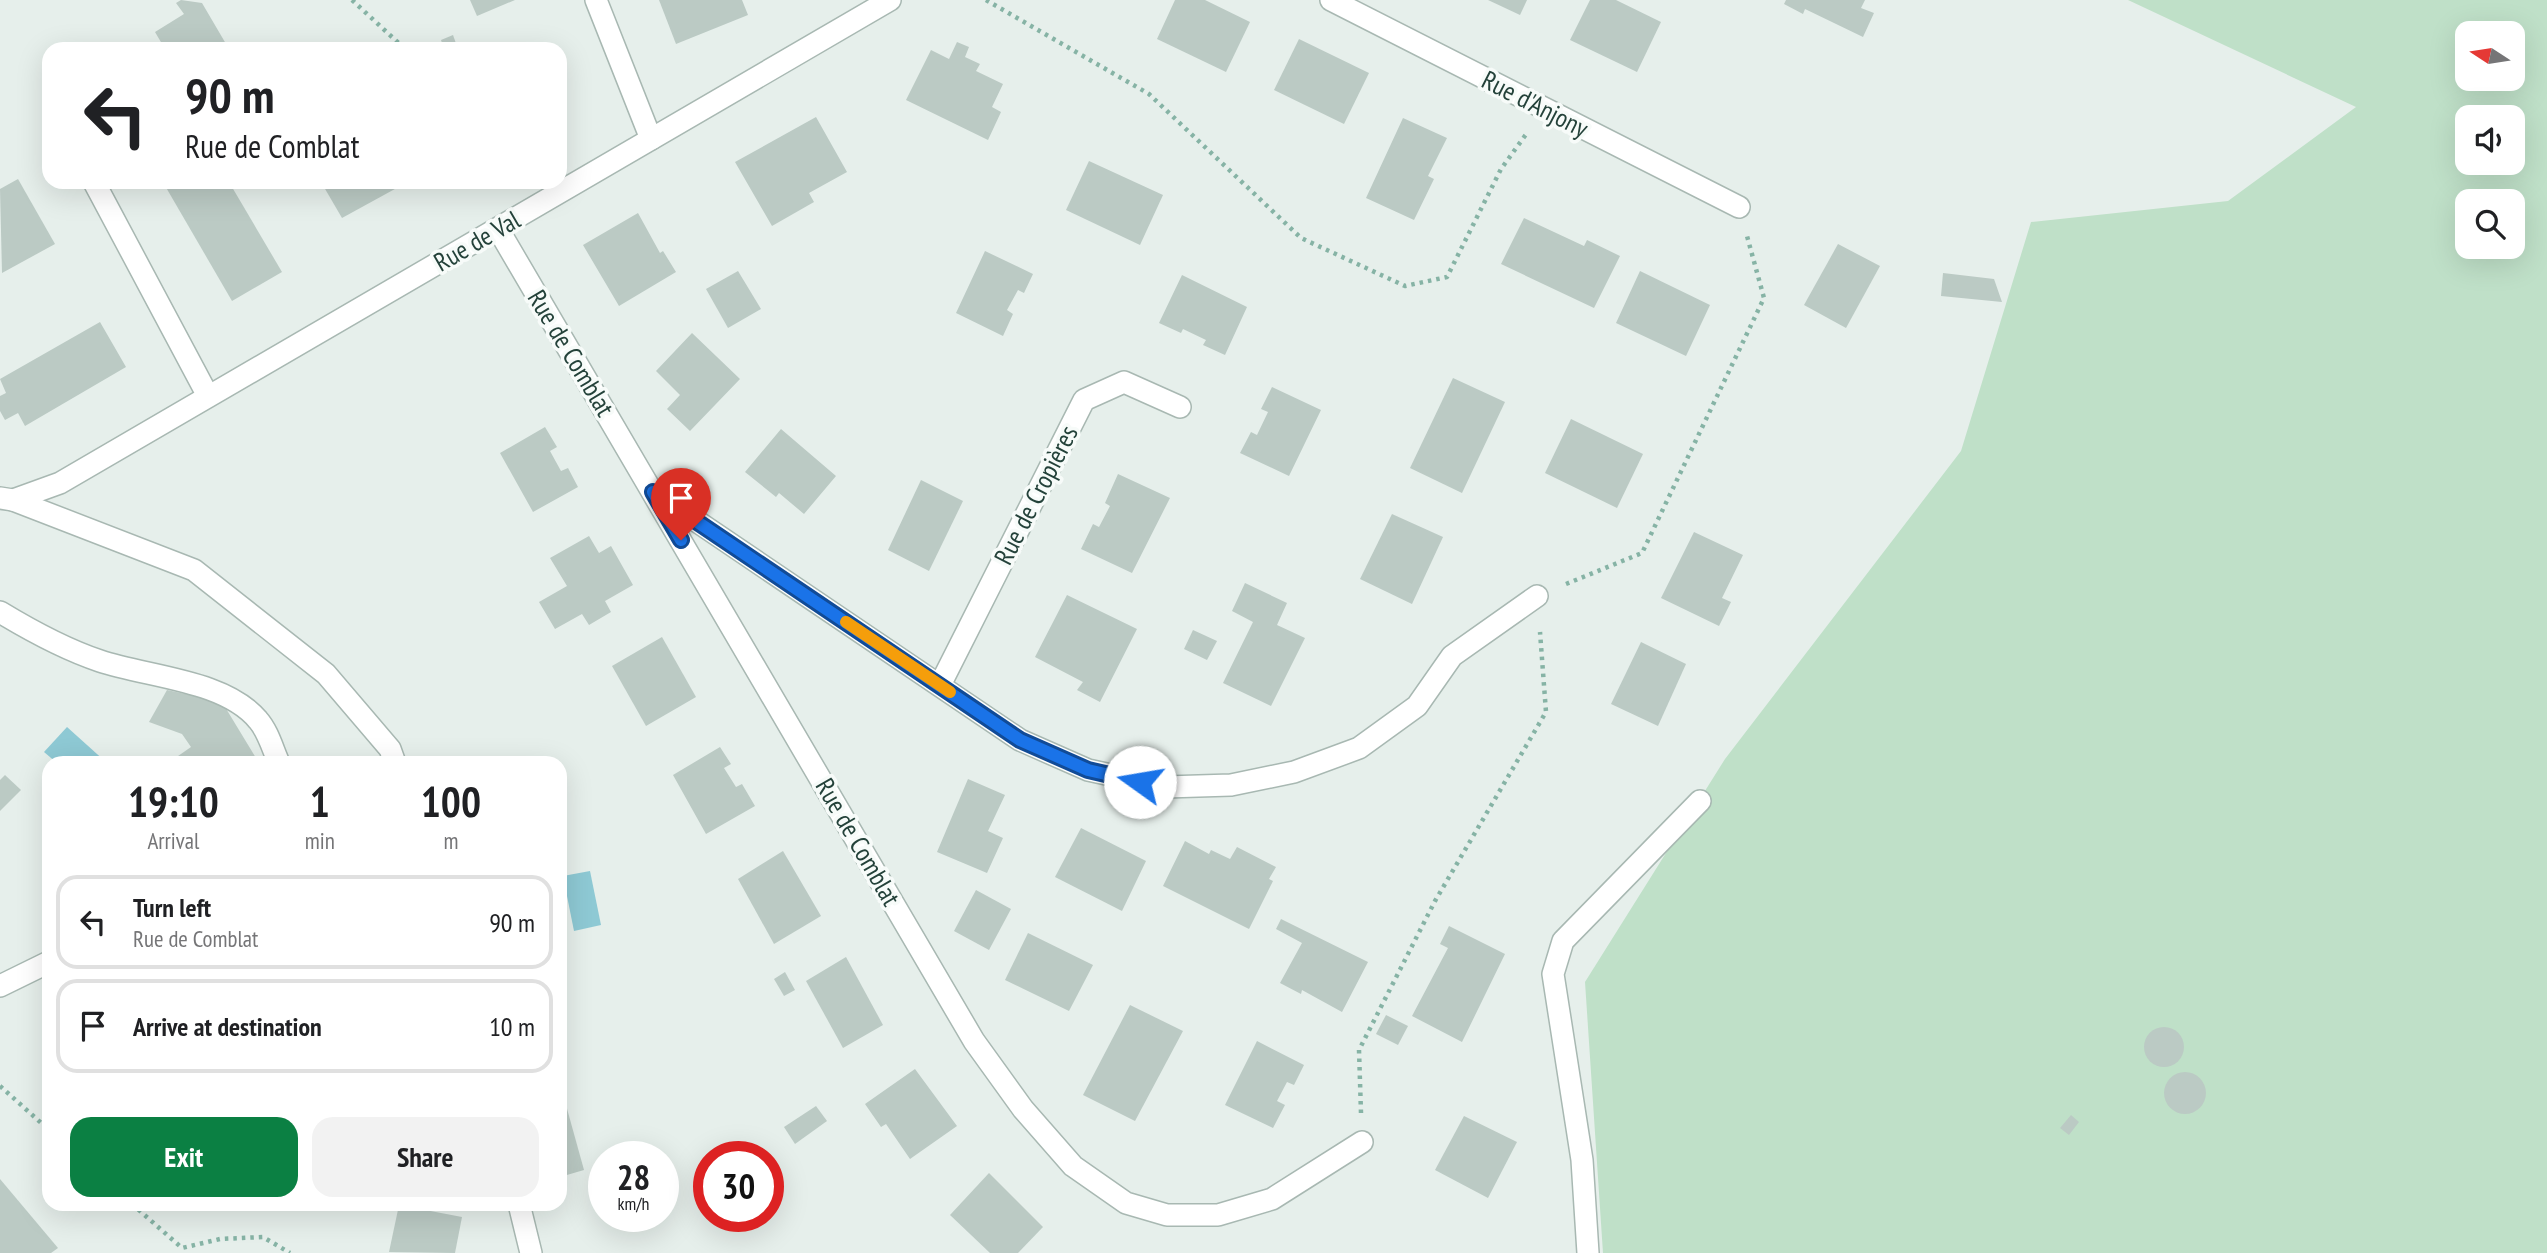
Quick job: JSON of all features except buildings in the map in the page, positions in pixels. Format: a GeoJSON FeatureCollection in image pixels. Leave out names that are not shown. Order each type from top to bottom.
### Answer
{"type":"FeatureCollection","features":[{"type":"Feature","properties":{"kind":"street"},"geometry":{"type":"LineString","coordinates":[[596,0],[650,139]]}},
{"type":"Feature","properties":{"kind":"street","name":"Rue de Val"},"geometry":{"type":"LineString","coordinates":[[567,188],[890,0]]}},
{"type":"Feature","properties":{"kind":"street","name":"Rue d'Anjony"},"geometry":{"type":"LineString","coordinates":[[1331,0],[1740,207]]}},
{"type":"Feature","properties":{"kind":"street"},"geometry":{"type":"LineString","coordinates":[[98,189],[208,397]]}},
{"type":"Feature","properties":{"kind":"street","name":"Rue de Val"},"geometry":{"type":"LineString","coordinates":[[7,499],[60,483],[566,189]]}},
{"type":"Feature","properties":{"kind":"street","name":"Rue de Comblat"},"geometry":{"type":"LineString","coordinates":[[498,229],[974,1041],[1023,1109],[1073,1166],[1126,1203],[1167,1215],[1219,1215],[1272,1199],[1363,1142]]}},
{"type":"Feature","properties":{"kind":"street","name":"Rue de Cropières"},"geometry":{"type":"LineString","coordinates":[[940,685],[1084,400],[1124,382],[1181,407]]}},
{"type":"Feature","properties":{"kind":"street"},"geometry":{"type":"LineString","coordinates":[[653,492],[1020,740],[1088,770],[1166,788],[1231,785],[1294,772],[1359,748],[1417,706],[1452,656],[1537,596]]}},
{"type":"Feature","properties":{"kind":"street","name":"Rue de Val"},"geometry":{"type":"LineString","coordinates":[[7,499],[194,570],[326,674],[390,749],[392,756]]}},
{"type":"Feature","properties":{"kind":"street"},"geometry":{"type":"LineString","coordinates":[[0,612],[58,646],[103,662],[213,691],[234,700],[259,720],[276,756]]}},
{"type":"Feature","properties":{"kind":"street"},"geometry":{"type":"LineString","coordinates":[[1588,1253],[1582,1160],[1553,974],[1563,941],[1700,801]]}},
{"type":"Feature","properties":{"kind":"street"},"geometry":{"type":"LineString","coordinates":[[0,986],[42,965]]}},
{"type":"Feature","properties":{"kind":"street"},"geometry":{"type":"LineString","coordinates":[[521,1211],[531,1253]]}},
{"type":"Feature","properties":{"kind":"path"},"geometry":{"type":"LineString","coordinates":[[352,0],[397,42]]}},
{"type":"Feature","properties":{"kind":"path"},"geometry":{"type":"LineString","coordinates":[[986,0],[1149,94],[1301,238],[1405,286],[1447,277],[1500,169],[1544,108]]}},
{"type":"Feature","properties":{"kind":"path"},"geometry":{"type":"LineString","coordinates":[[1363,1142],[1359,1050],[1435,901],[1546,712],[1537,596],[1642,553],[1764,298],[1740,207]]}},
{"type":"Feature","properties":{"kind":"path"},"geometry":{"type":"LineString","coordinates":[[0,1086],[42,1124]]}},
{"type":"Feature","properties":{"kind":"path"},"geometry":{"type":"LineString","coordinates":[[140,1211],[182,1248],[220,1239],[263,1237],[290,1253]]}},
{"type":"Feature","properties":{"kind":"green space"},"geometry":{"type":"Polygon","coordinates":[[[2128,0],[2547,0],[2547,1253],[1603,1253],[1585,982],[1725,759],[1961,451],[2031,222],[2228,201],[2356,107],[2128,0]]]}},
{"type":"Feature","properties":{"kind":"water"},"geometry":{"type":"Polygon","coordinates":[[[67,727],[99,756],[49,756],[44,752],[67,727]]]}},
{"type":"Feature","properties":{"kind":"water"},"geometry":{"type":"Polygon","coordinates":[[[590,871],[601,925],[574,931],[567,896],[567,875],[590,871]]]}},
{"type":"Feature","properties":{"kind":"slow traffic"},"geometry":{"type":"LineString","coordinates":[[846,622],[950,692]]}},
{"type":"Feature","properties":{"kind":"route"},"geometry":{"type":"LineString","coordinates":[[681,540],[653,492],[1020,740],[1088,770],[1140,782]]}}]}
